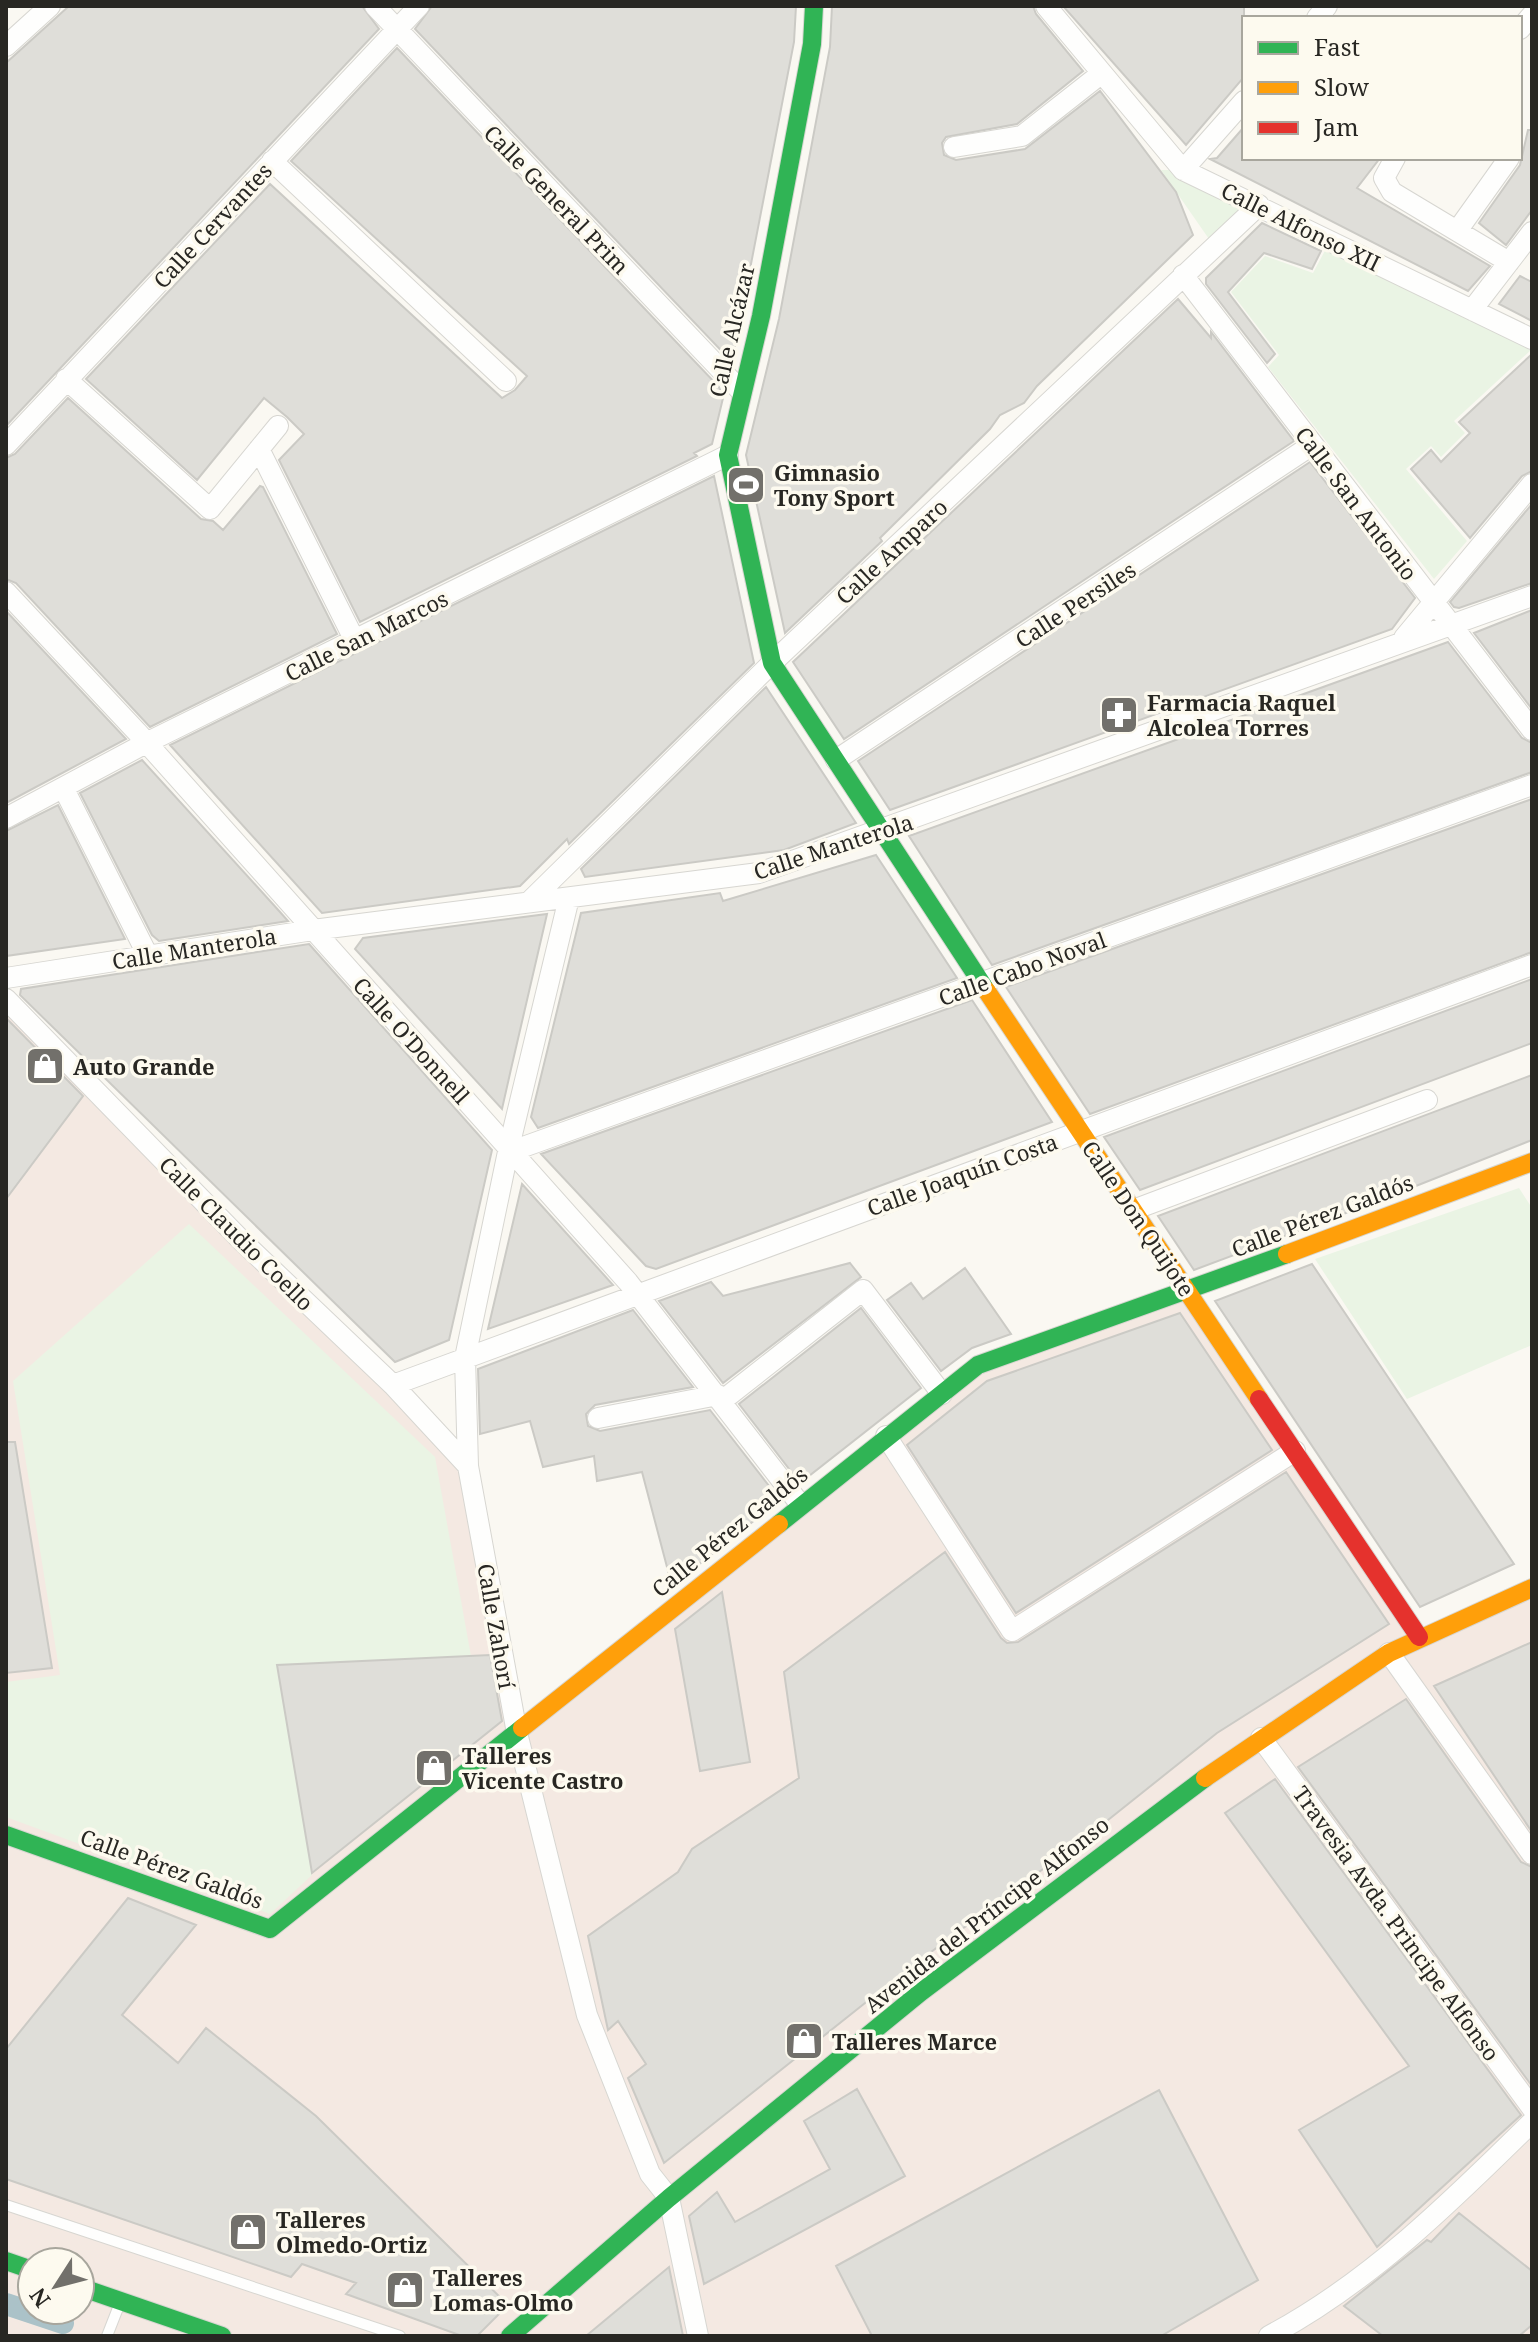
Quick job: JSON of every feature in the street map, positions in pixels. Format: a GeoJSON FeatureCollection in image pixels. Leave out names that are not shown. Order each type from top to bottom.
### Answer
{"type":"FeatureCollection","features":[{"type":"Feature","properties":{"kind":"main road","name":"Calle Alcázar"},"geometry":{"type":"LineString","coordinates":[[772,663],[728,455],[761,316],[812,44],[814,6]]}},
{"type":"Feature","properties":{"kind":"main road","name":"Calle Don Quijote"},"geometry":{"type":"LineString","coordinates":[[772,663],[1079,1131],[1419,1637]]}},
{"type":"Feature","properties":{"kind":"main road","name":"Calle Pérez Galdós"},"geometry":{"type":"LineString","coordinates":[[6,1835],[270,1929],[978,1365],[1189,1291],[1532,1162]]}},
{"type":"Feature","properties":{"kind":"main road","name":"Avenida del Príncipe Alfonso"},"geometry":{"type":"LineString","coordinates":[[510,2336],[669,2198],[921,1992],[1261,1738],[1389,1653],[1532,1588]]}},
{"type":"Feature","properties":{"kind":"main road"},"geometry":{"type":"LineString","coordinates":[[96,2293],[222,2336]]}},
{"type":"Feature","properties":{"kind":"street"},"geometry":{"type":"LineString","coordinates":[[6,46],[50,6]]}},
{"type":"Feature","properties":{"kind":"street","name":"Calle General Prim"},"geometry":{"type":"LineString","coordinates":[[375,6],[741,391]]}},
{"type":"Feature","properties":{"kind":"street","name":"Calle Cervantes"},"geometry":{"type":"LineString","coordinates":[[6,445],[419,6]]}},
{"type":"Feature","properties":{"kind":"street","name":"Calle Alfonso XII"},"geometry":{"type":"LineString","coordinates":[[1047,6],[1183,170],[1532,339]]}},
{"type":"Feature","properties":{"kind":"street"},"geometry":{"type":"LineString","coordinates":[[954,147],[1022,136],[1102,73]]}},
{"type":"Feature","properties":{"kind":"street"},"geometry":{"type":"LineString","coordinates":[[1183,170],[1242,103]]}},
{"type":"Feature","properties":{"kind":"street"},"geometry":{"type":"LineString","coordinates":[[1394,160],[1384,178],[1392,192],[1509,262]]}},
{"type":"Feature","properties":{"kind":"street"},"geometry":{"type":"LineString","coordinates":[[1457,231],[1508,160]]}},
{"type":"Feature","properties":{"kind":"street"},"geometry":{"type":"LineString","coordinates":[[272,161],[506,381]]}},
{"type":"Feature","properties":{"kind":"street","name":"Calle Amparo"},"geometry":{"type":"LineString","coordinates":[[529,902],[772,663],[1259,205]]}},
{"type":"Feature","properties":{"kind":"street"},"geometry":{"type":"LineString","coordinates":[[1472,310],[1532,232]]}},
{"type":"Feature","properties":{"kind":"street","name":"Calle San Antonio"},"geometry":{"type":"LineString","coordinates":[[1183,275],[1532,730]]}},
{"type":"Feature","properties":{"kind":"street"},"geometry":{"type":"LineString","coordinates":[[66,379],[210,509],[278,426]]}},
{"type":"Feature","properties":{"kind":"street","name":"Calle Persiles"},"geometry":{"type":"LineString","coordinates":[[836,760],[1312,445]]}},
{"type":"Feature","properties":{"kind":"street"},"geometry":{"type":"LineString","coordinates":[[259,449],[355,641]]}},
{"type":"Feature","properties":{"kind":"street","name":"Calle San Marcos"},"geometry":{"type":"LineString","coordinates":[[6,818],[146,743],[728,455]]}},
{"type":"Feature","properties":{"kind":"street"},"geometry":{"type":"LineString","coordinates":[[1402,640],[1532,484]]}},
{"type":"Feature","properties":{"kind":"street","name":"Calle O'Donnell"},"geometry":{"type":"LineString","coordinates":[[6,592],[146,743],[639,1294],[800,1504]]}},
{"type":"Feature","properties":{"kind":"street","name":"Calle Manterola"},"geometry":{"type":"LineString","coordinates":[[6,978],[313,930],[759,873],[882,831],[1449,623],[1532,596]]}},
{"type":"Feature","properties":{"kind":"street","name":"Calle Cabo Noval"},"geometry":{"type":"LineString","coordinates":[[511,1149],[1532,785]]}},
{"type":"Feature","properties":{"kind":"street"},"geometry":{"type":"LineString","coordinates":[[64,789],[148,956]]}},
{"type":"Feature","properties":{"kind":"street","name":"Calle Zahorí"},"geometry":{"type":"LineString","coordinates":[[569,898],[465,1358],[468,1466],[517,1733],[587,2015],[650,2174],[669,2198],[698,2336]]}},
{"type":"Feature","properties":{"kind":"street","name":"Calle Joaquín Costa"},"geometry":{"type":"LineString","coordinates":[[393,1385],[1532,965]]}},
{"type":"Feature","properties":{"kind":"street","name":"Calle Claudio Coello"},"geometry":{"type":"LineString","coordinates":[[6,999],[242,1241],[393,1385],[468,1466]]}},
{"type":"Feature","properties":{"kind":"street"},"geometry":{"type":"LineString","coordinates":[[1133,1210],[1427,1100]]}},
{"type":"Feature","properties":{"kind":"street"},"geometry":{"type":"LineString","coordinates":[[598,1418],[720,1398],[863,1290],[942,1394]]}},
{"type":"Feature","properties":{"kind":"street"},"geometry":{"type":"LineString","coordinates":[[886,1436],[1012,1631],[1295,1451]]}},
{"type":"Feature","properties":{"kind":"street"},"geometry":{"type":"LineString","coordinates":[[1389,1653],[1532,1854]]}},
{"type":"Feature","properties":{"kind":"street","name":"Travesia Avda. Principe Alfonso"},"geometry":{"type":"LineString","coordinates":[[1261,1738],[1532,2108]]}},
{"type":"Feature","properties":{"kind":"street"},"geometry":{"type":"LineString","coordinates":[[1269,2336],[1341,2292],[1449,2204],[1532,2122]]}},
{"type":"Feature","properties":{"kind":"lane"},"geometry":{"type":"LineString","coordinates":[[6,2205],[400,2336]]}},
{"type":"Feature","properties":{"kind":"lane"},"geometry":{"type":"LineString","coordinates":[[107,2336],[120,2301]]}},
{"type":"Feature","properties":{"kind":"shaded area"},"geometry":{"type":"Polygon","coordinates":[[[6,999],[468,1466],[517,1733],[978,1365],[1189,1291],[1419,1637],[1532,1589],[1532,2336],[6,2336],[6,999]]]}},
{"type":"Feature","properties":{"kind":"green space"},"geometry":{"type":"Polygon","coordinates":[[[1161,170],[1183,170],[1259,205],[1209,239],[1161,170]]]}},
{"type":"Feature","properties":{"kind":"green space"},"geometry":{"type":"Polygon","coordinates":[[[1328,245],[1532,349],[1454,421],[1465,433],[1441,457],[1431,446],[1406,469],[1467,541],[1434,579],[1268,367],[1279,355],[1231,292],[1265,256],[1313,273],[1328,245]]]}},
{"type":"Feature","properties":{"kind":"green space"},"geometry":{"type":"Polygon","coordinates":[[[1519,1188],[1532,1208],[1532,1345],[1407,1399],[1315,1259],[1519,1188]]]}},
{"type":"Feature","properties":{"kind":"green space"},"geometry":{"type":"Polygon","coordinates":[[[189,1224],[435,1457],[471,1656],[277,1666],[312,1875],[270,1914],[6,1817],[6,1682],[60,1675],[13,1381],[189,1224]]]}},
{"type":"Feature","properties":{"kind":"building"},"geometry":{"type":"Polygon","coordinates":[[[69,6],[362,6],[379,29],[6,426],[6,63],[69,6]]]}},
{"type":"Feature","properties":{"kind":"building"},"geometry":{"type":"Polygon","coordinates":[[[432,6],[796,6],[794,42],[732,362],[415,29],[432,6]]]}},
{"type":"Feature","properties":{"kind":"building"},"geometry":{"type":"Polygon","coordinates":[[[832,6],[1033,6],[1036,14],[1083,71],[1017,124],[946,137],[942,143],[944,155],[956,160],[1025,149],[1100,91],[1176,192],[1193,235],[1037,386],[1024,403],[1000,415],[990,429],[880,538],[882,541],[785,633],[746,455],[779,319],[830,47],[832,6]]]}},
{"type":"Feature","properties":{"kind":"building"},"geometry":{"type":"Polygon","coordinates":[[[1063,6],[1244,6],[1242,79],[1186,145],[1063,6]]]}},
{"type":"Feature","properties":{"kind":"building"},"geometry":{"type":"Polygon","coordinates":[[[397,48],[719,387],[723,398],[712,444],[694,453],[697,456],[360,622],[279,460],[304,434],[287,417],[264,398],[197,480],[86,379],[270,184],[502,398],[515,390],[527,376],[291,161],[397,48]]]}},
{"type":"Feature","properties":{"kind":"building"},"geometry":{"type":"Polygon","coordinates":[[[1242,129],[1242,160],[1378,160],[1357,188],[1490,266],[1468,291],[1210,159],[1217,158],[1242,129]]]}},
{"type":"Feature","properties":{"kind":"building"},"geometry":{"type":"Polygon","coordinates":[[[1528,130],[1532,130],[1532,210],[1506,245],[1479,223],[1520,165],[1528,130]]]}},
{"type":"Feature","properties":{"kind":"building"},"geometry":{"type":"Polygon","coordinates":[[[1262,223],[1321,251],[1312,269],[1264,253],[1228,292],[1275,354],[1267,363],[1206,284],[1206,278],[1262,223]]]}},
{"type":"Feature","properties":{"kind":"building"},"geometry":{"type":"Polygon","coordinates":[[[1520,276],[1532,282],[1532,321],[1499,304],[1520,276]]]}},
{"type":"Feature","properties":{"kind":"building"},"geometry":{"type":"Polygon","coordinates":[[[1178,299],[1211,338],[1211,332],[1294,441],[844,739],[793,662],[1178,299]]]}},
{"type":"Feature","properties":{"kind":"building"},"geometry":{"type":"Polygon","coordinates":[[[1532,354],[1532,471],[1522,476],[1470,538],[1411,469],[1431,450],[1441,462],[1470,433],[1459,422],[1532,354]]]}},
{"type":"Feature","properties":{"kind":"building"},"geometry":{"type":"Polygon","coordinates":[[[68,398],[201,519],[213,521],[223,530],[260,486],[263,487],[337,634],[150,727],[16,583],[6,579],[6,458],[15,454],[68,398]]]}},
{"type":"Feature","properties":{"kind":"building"},"geometry":{"type":"Polygon","coordinates":[[[1310,462],[1415,598],[1392,629],[890,810],[858,761],[1310,462]]]}},
{"type":"Feature","properties":{"kind":"building"},"geometry":{"type":"Polygon","coordinates":[[[714,476],[754,663],[569,844],[567,839],[520,886],[322,913],[170,745],[714,476]]]}},
{"type":"Feature","properties":{"kind":"building"},"geometry":{"type":"Polygon","coordinates":[[[1532,504],[1532,583],[1459,608],[1454,607],[1450,602],[1532,504]]]}},
{"type":"Feature","properties":{"kind":"building"},"geometry":{"type":"Polygon","coordinates":[[[1532,610],[1532,709],[1474,633],[1532,610]]]}},
{"type":"Feature","properties":{"kind":"building"},"geometry":{"type":"Polygon","coordinates":[[[6,611],[126,739],[6,803],[6,611]]]}},
{"type":"Feature","properties":{"kind":"building"},"geometry":{"type":"Polygon","coordinates":[[[1448,642],[1522,738],[1532,743],[1532,772],[992,965],[909,836],[1448,642]]]}},
{"type":"Feature","properties":{"kind":"building"},"geometry":{"type":"Polygon","coordinates":[[[766,687],[856,823],[784,850],[585,877],[581,869],[766,687]]]}},
{"type":"Feature","properties":{"kind":"building"},"geometry":{"type":"Polygon","coordinates":[[[142,760],[288,921],[159,941],[152,935],[80,793],[142,760]]]}},
{"type":"Feature","properties":{"kind":"building"},"geometry":{"type":"Polygon","coordinates":[[[1532,799],[1532,952],[1090,1114],[1006,987],[1532,799]]]}},
{"type":"Feature","properties":{"kind":"building"},"geometry":{"type":"Polygon","coordinates":[[[58,805],[125,939],[6,956],[6,831],[58,805]]]}},
{"type":"Feature","properties":{"kind":"building"},"geometry":{"type":"Polygon","coordinates":[[[876,855],[957,978],[538,1128],[531,1117],[581,913],[720,893],[723,901],[876,855]]]}},
{"type":"Feature","properties":{"kind":"building"},"geometry":{"type":"Polygon","coordinates":[[[547,914],[502,1109],[355,949],[363,938],[547,914]]]}},
{"type":"Feature","properties":{"kind":"building"},"geometry":{"type":"Polygon","coordinates":[[[309,944],[492,1150],[449,1340],[395,1362],[20,995],[21,989],[309,944]]]}},
{"type":"Feature","properties":{"kind":"building"},"geometry":{"type":"Polygon","coordinates":[[[1532,979],[1532,1043],[1140,1190],[1104,1137],[1532,979]]]}},
{"type":"Feature","properties":{"kind":"building"},"geometry":{"type":"Polygon","coordinates":[[[972,1000],[1052,1122],[656,1269],[646,1266],[541,1154],[972,1000]]]}},
{"type":"Feature","properties":{"kind":"building"},"geometry":{"type":"Polygon","coordinates":[[[6,1018],[83,1096],[6,1199],[6,1018]]]}},
{"type":"Feature","properties":{"kind":"building"},"geometry":{"type":"Polygon","coordinates":[[[1532,1075],[1532,1140],[1383,1199],[1194,1270],[1158,1216],[1532,1075]]]}},
{"type":"Feature","properties":{"kind":"building"},"geometry":{"type":"Polygon","coordinates":[[[522,1184],[613,1285],[488,1329],[522,1184]]]}},
{"type":"Feature","properties":{"kind":"building"},"geometry":{"type":"Polygon","coordinates":[[[850,1263],[861,1277],[723,1383],[659,1301],[711,1282],[723,1296],[850,1263]]]}},
{"type":"Feature","properties":{"kind":"building"},"geometry":{"type":"Polygon","coordinates":[[[1312,1264],[1514,1564],[1420,1607],[1215,1301],[1312,1264]]]}},
{"type":"Feature","properties":{"kind":"building"},"geometry":{"type":"Polygon","coordinates":[[[965,1268],[1011,1334],[972,1348],[941,1371],[887,1300],[911,1283],[923,1299],[965,1268]]]}},
{"type":"Feature","properties":{"kind":"building"},"geometry":{"type":"Polygon","coordinates":[[[861,1308],[921,1388],[800,1483],[739,1404],[861,1308]]]}},
{"type":"Feature","properties":{"kind":"building"},"geometry":{"type":"Polygon","coordinates":[[[633,1310],[693,1387],[595,1405],[586,1414],[588,1426],[600,1431],[710,1410],[780,1500],[672,1586],[642,1472],[597,1481],[594,1456],[543,1467],[530,1421],[480,1434],[478,1369],[633,1310]]]}},
{"type":"Feature","properties":{"kind":"building"},"geometry":{"type":"Polygon","coordinates":[[[1180,1313],[1272,1450],[1016,1613],[907,1445],[987,1381],[1180,1313]]]}},
{"type":"Feature","properties":{"kind":"building"},"geometry":{"type":"Polygon","coordinates":[[[6,1442],[15,1442],[52,1668],[6,1673],[6,1442]]]}},
{"type":"Feature","properties":{"kind":"building"},"geometry":{"type":"Polygon","coordinates":[[[1286,1472],[1389,1624],[1217,1733],[1093,1832],[904,1972],[664,2163],[628,2078],[646,2064],[618,2021],[608,2030],[588,1936],[678,1872],[692,1849],[799,1778],[784,1672],[945,1552],[1001,1638],[1007,1643],[1018,1642],[1286,1472]]]}},
{"type":"Feature","properties":{"kind":"building"},"geometry":{"type":"Polygon","coordinates":[[[722,1592],[750,1762],[700,1771],[675,1629],[722,1592]]]}},
{"type":"Feature","properties":{"kind":"building"},"geometry":{"type":"Polygon","coordinates":[[[1532,1642],[1532,1832],[1434,1686],[1532,1642]]]}},
{"type":"Feature","properties":{"kind":"building"},"geometry":{"type":"Polygon","coordinates":[[[490,1655],[502,1721],[312,1873],[277,1665],[490,1655]]]}},
{"type":"Feature","properties":{"kind":"building"},"geometry":{"type":"Polygon","coordinates":[[[1406,1699],[1521,1862],[1532,1867],[1532,2086],[1298,1767],[1406,1699]]]}},
{"type":"Feature","properties":{"kind":"building"},"geometry":{"type":"Polygon","coordinates":[[[1275,1779],[1521,2115],[1377,2247],[1299,2130],[1409,2066],[1225,1813],[1275,1779]]]}},
{"type":"Feature","properties":{"kind":"building"},"geometry":{"type":"Polygon","coordinates":[[[128,1898],[196,1925],[122,2015],[178,2063],[206,2028],[316,2116],[508,2305],[477,2336],[462,2336],[346,2294],[356,2283],[302,2264],[291,2277],[6,2179],[6,2049],[128,1898]]]}},
{"type":"Feature","properties":{"kind":"building"},"geometry":{"type":"Polygon","coordinates":[[[857,2089],[905,2176],[704,2284],[689,2216],[717,2192],[735,2222],[830,2169],[804,2121],[857,2089]]]}},
{"type":"Feature","properties":{"kind":"building"},"geometry":{"type":"Polygon","coordinates":[[[1159,2090],[1258,2280],[1161,2336],[872,2336],[836,2266],[1159,2090]]]}},
{"type":"Feature","properties":{"kind":"building"},"geometry":{"type":"Polygon","coordinates":[[[1459,2213],[1532,2271],[1532,2325],[1519,2336],[1383,2336],[1344,2306],[1427,2240],[1431,2242],[1459,2213]]]}},
{"type":"Feature","properties":{"kind":"building"},"geometry":{"type":"Polygon","coordinates":[[[669,2267],[683,2336],[586,2336],[669,2267]]]}},
{"type":"Feature","properties":{"kind":"waterway"},"geometry":{"type":"LineString","coordinates":[[6,2304],[16,2307]]}},
{"type":"Feature","properties":{"kind":"traffic: fast"},"geometry":{"type":"LineString","coordinates":[[814,6],[812,44],[761,316],[728,455],[772,663],[986,990]]}},
{"type":"Feature","properties":{"kind":"traffic: fast"},"geometry":{"type":"LineString","coordinates":[[779,1524],[978,1365],[1287,1254]]}},
{"type":"Feature","properties":{"kind":"traffic: fast"},"geometry":{"type":"LineString","coordinates":[[6,1835],[270,1929],[522,1728]]}},
{"type":"Feature","properties":{"kind":"traffic: fast"},"geometry":{"type":"LineString","coordinates":[[510,2336],[669,2198],[921,1992],[1205,1778]]}},
{"type":"Feature","properties":{"kind":"traffic: fast"},"geometry":{"type":"LineString","coordinates":[[6,2261],[16,2264]]}},
{"type":"Feature","properties":{"kind":"traffic: fast"},"geometry":{"type":"LineString","coordinates":[[96,2293],[222,2336]]}},
{"type":"Feature","properties":{"kind":"traffic: slow"},"geometry":{"type":"LineString","coordinates":[[986,990],[1259,1399]]}},
{"type":"Feature","properties":{"kind":"traffic: slow"},"geometry":{"type":"LineString","coordinates":[[1287,1254],[1532,1162]]}},
{"type":"Feature","properties":{"kind":"traffic: slow"},"geometry":{"type":"LineString","coordinates":[[522,1728],[779,1524]]}},
{"type":"Feature","properties":{"kind":"traffic: slow"},"geometry":{"type":"LineString","coordinates":[[1205,1778],[1389,1653],[1532,1588]]}},
{"type":"Feature","properties":{"kind":"traffic: jam"},"geometry":{"type":"LineString","coordinates":[[1259,1399],[1419,1637]]}},
{"type":"Feature","properties":{"kind":"place","name":"Gimnasio Tony Sport"},"geometry":{"type":"Point","coordinates":[746,485]}},
{"type":"Feature","properties":{"kind":"place","name":"Farmacia Raquel Alcolea Torres"},"geometry":{"type":"Point","coordinates":[1119,715]}},
{"type":"Feature","properties":{"kind":"place","name":"Auto Grande"},"geometry":{"type":"Point","coordinates":[45,1066]}},
{"type":"Feature","properties":{"kind":"place","name":"Talleres Vicente Castro"},"geometry":{"type":"Point","coordinates":[434,1768]}},
{"type":"Feature","properties":{"kind":"place","name":"Talleres Marce"},"geometry":{"type":"Point","coordinates":[804,2041]}},
{"type":"Feature","properties":{"kind":"place","name":"Talleres Olmedo-Ortiz"},"geometry":{"type":"Point","coordinates":[248,2232]}},
{"type":"Feature","properties":{"kind":"place","name":"Talleres Lomas-Olmo"},"geometry":{"type":"Point","coordinates":[405,2290]}}]}
